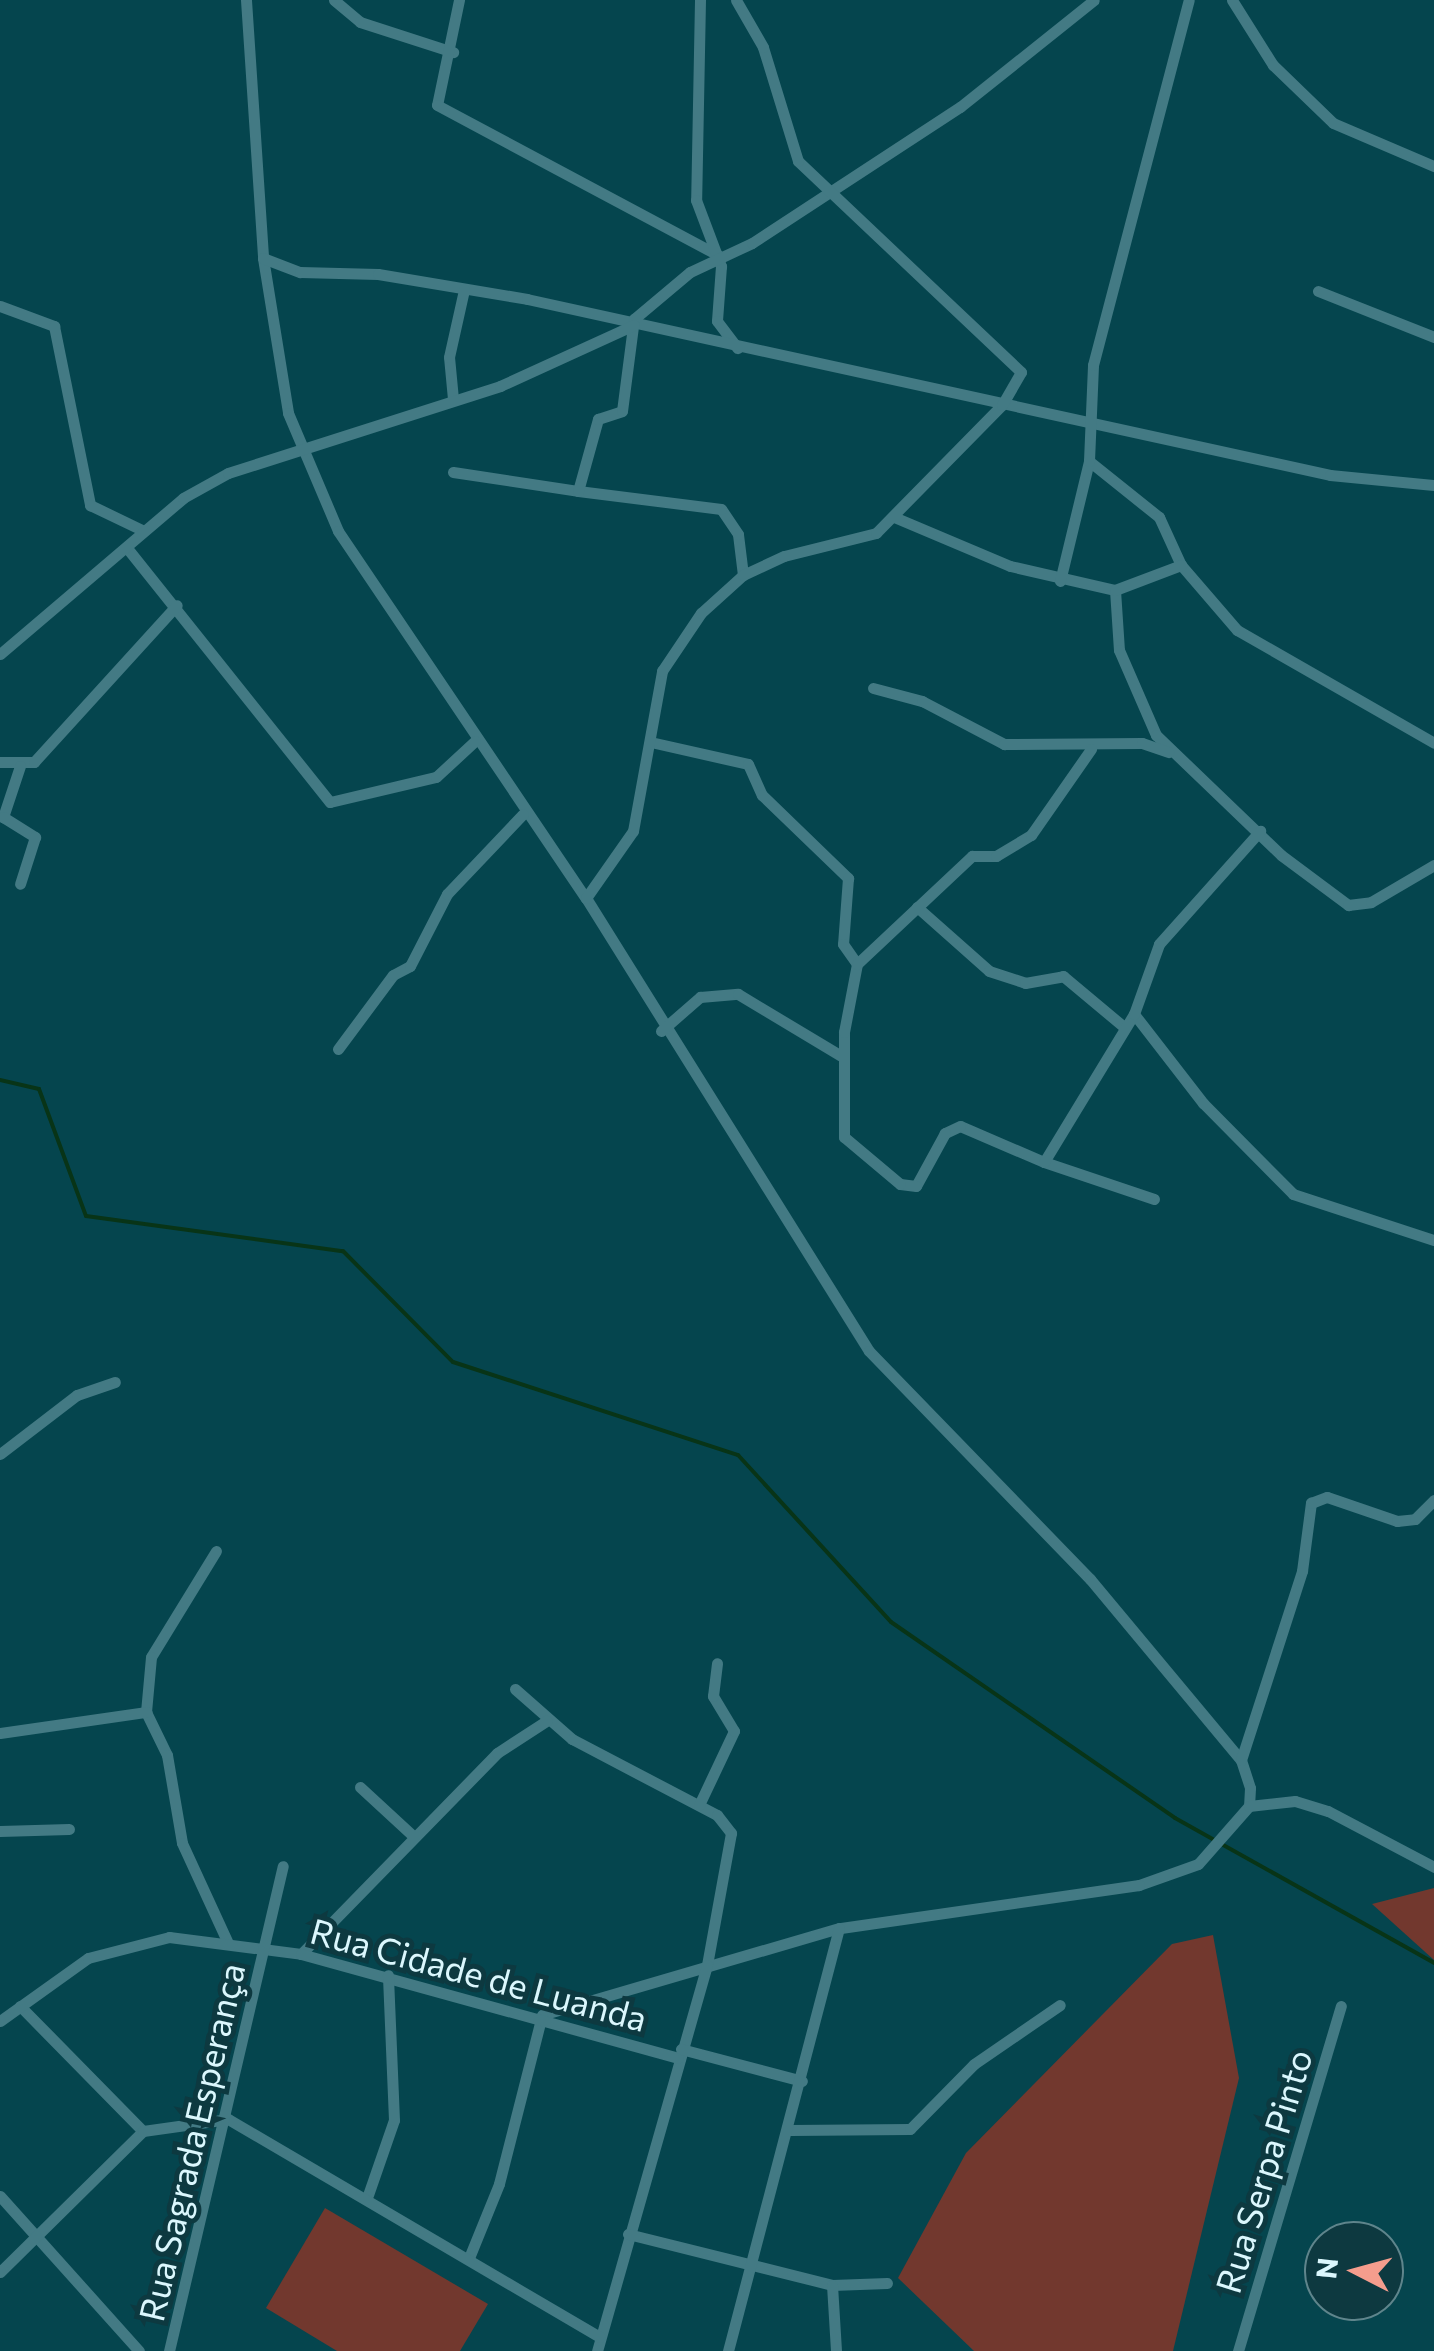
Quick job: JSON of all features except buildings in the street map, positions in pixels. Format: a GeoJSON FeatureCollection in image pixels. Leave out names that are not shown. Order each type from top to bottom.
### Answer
{"type":"FeatureCollection","features":[{"type":"Feature","properties":{"kind":"street"},"geometry":{"type":"LineString","coordinates":[[246,0],[263,258],[297,446],[338,531],[523,814],[586,898],[662,1032],[868,1351],[1090,1579],[1241,1760]]}},
{"type":"Feature","properties":{"kind":"street"},"geometry":{"type":"LineString","coordinates":[[334,0],[360,22],[452,52]]}},
{"type":"Feature","properties":{"kind":"street"},"geometry":{"type":"LineString","coordinates":[[459,0],[452,52],[437,105],[718,255]]}},
{"type":"Feature","properties":{"kind":"street"},"geometry":{"type":"LineString","coordinates":[[700,0],[696,200],[718,255],[718,321],[736,348]]}},
{"type":"Feature","properties":{"kind":"street"},"geometry":{"type":"LineString","coordinates":[[586,898],[633,831],[656,743],[670,651],[743,576],[876,533],[894,517],[926,473],[1002,405],[1020,364],[824,188],[793,154],[763,47],[736,0]]}},
{"type":"Feature","properties":{"kind":"street"},"geometry":{"type":"LineString","coordinates":[[578,491],[598,418],[622,410],[634,326],[650,302],[718,255],[752,243],[824,188],[960,107],[1094,0]]}},
{"type":"Feature","properties":{"kind":"street"},"geometry":{"type":"LineString","coordinates":[[1060,581],[1090,461],[1085,419],[1189,0]]}},
{"type":"Feature","properties":{"kind":"street"},"geometry":{"type":"LineString","coordinates":[[1232,0],[1272,65],[1334,124],[1434,166]]}},
{"type":"Feature","properties":{"kind":"street"},"geometry":{"type":"LineString","coordinates":[[263,258],[300,272],[464,290],[1002,405],[1085,419],[1330,475],[1434,485]]}},
{"type":"Feature","properties":{"kind":"street"},"geometry":{"type":"LineString","coordinates":[[453,399],[449,357],[464,290]]}},
{"type":"Feature","properties":{"kind":"street"},"geometry":{"type":"LineString","coordinates":[[1318,291],[1434,337]]}},
{"type":"Feature","properties":{"kind":"street"},"geometry":{"type":"LineString","coordinates":[[0,306],[54,326],[90,505],[142,530]]}},
{"type":"Feature","properties":{"kind":"street"},"geometry":{"type":"LineString","coordinates":[[0,654],[183,498],[297,446],[453,399],[634,326]]}},
{"type":"Feature","properties":{"kind":"street"},"geometry":{"type":"LineString","coordinates":[[1090,461],[1159,516],[1181,565],[1237,630],[1434,743]]}},
{"type":"Feature","properties":{"kind":"street"},"geometry":{"type":"LineString","coordinates":[[453,472],[722,508],[738,534],[743,576]]}},
{"type":"Feature","properties":{"kind":"street"},"geometry":{"type":"LineString","coordinates":[[894,517],[1060,581],[1115,590],[1181,565]]}},
{"type":"Feature","properties":{"kind":"street"},"geometry":{"type":"LineString","coordinates":[[127,548],[177,605],[330,802],[436,776],[475,740]]}},
{"type":"Feature","properties":{"kind":"street"},"geometry":{"type":"LineString","coordinates":[[1115,590],[1125,664],[1148,722],[1176,756],[1260,831],[1348,905],[1434,865]]}},
{"type":"Feature","properties":{"kind":"street"},"geometry":{"type":"LineString","coordinates":[[0,762],[20,766],[34,762],[177,605]]}},
{"type":"Feature","properties":{"kind":"street"},"geometry":{"type":"LineString","coordinates":[[872,688],[922,701],[995,741],[1091,749],[1142,744],[1176,756]]}},
{"type":"Feature","properties":{"kind":"street"},"geometry":{"type":"LineString","coordinates":[[656,743],[748,764],[762,794],[848,878],[843,944],[857,964]]}},
{"type":"Feature","properties":{"kind":"street"},"geometry":{"type":"LineString","coordinates":[[1091,749],[1031,835],[996,856],[972,856],[857,964],[842,1056],[844,1137],[900,1184],[916,1186],[945,1133],[960,1126],[1044,1162],[1154,1199]]}},
{"type":"Feature","properties":{"kind":"street"},"geometry":{"type":"LineString","coordinates":[[20,766],[3,818],[35,836],[20,884]]}},
{"type":"Feature","properties":{"kind":"street"},"geometry":{"type":"LineString","coordinates":[[338,1049],[393,974],[410,966],[446,894],[523,814]]}},
{"type":"Feature","properties":{"kind":"street"},"geometry":{"type":"LineString","coordinates":[[1044,1162],[1134,1014],[1159,944],[1260,831]]}},
{"type":"Feature","properties":{"kind":"street"},"geometry":{"type":"LineString","coordinates":[[917,907],[996,975],[1025,982],[1063,976],[1124,1027]]}},
{"type":"Feature","properties":{"kind":"street"},"geometry":{"type":"LineString","coordinates":[[662,1032],[700,997],[738,994],[842,1056]]}},
{"type":"Feature","properties":{"kind":"street"},"geometry":{"type":"LineString","coordinates":[[1134,1014],[1203,1102],[1294,1194],[1434,1240]]}},
{"type":"Feature","properties":{"kind":"street"},"geometry":{"type":"LineString","coordinates":[[0,1454],[76,1395],[115,1382]]}},
{"type":"Feature","properties":{"kind":"street"},"geometry":{"type":"LineString","coordinates":[[1249,1806],[1241,1760],[1302,1571],[1310,1503],[1327,1496],[1397,1520],[1415,1519],[1434,1500]]}},
{"type":"Feature","properties":{"kind":"street"},"geometry":{"type":"LineString","coordinates":[[216,1551],[151,1657],[146,1712],[167,1755],[182,1843],[228,1943]]}},
{"type":"Feature","properties":{"kind":"street"},"geometry":{"type":"LineString","coordinates":[[699,1805],[734,1730],[713,1696],[717,1663]]}},
{"type":"Feature","properties":{"kind":"street"},"geometry":{"type":"LineString","coordinates":[[515,1689],[546,1722],[699,1805],[731,1841],[712,1902],[708,1965],[679,2054],[597,2351]]}},
{"type":"Feature","properties":{"kind":"street"},"geometry":{"type":"LineString","coordinates":[[0,1733],[146,1712]]}},
{"type":"Feature","properties":{"kind":"street"},"geometry":{"type":"LineString","coordinates":[[301,1954],[411,1834],[496,1752],[546,1722]]}},
{"type":"Feature","properties":{"kind":"street"},"geometry":{"type":"LineString","coordinates":[[360,1787],[411,1834]]}},
{"type":"Feature","properties":{"kind":"street"},"geometry":{"type":"LineString","coordinates":[[469,2258],[498,2184],[542,2016],[840,1928],[1139,1885],[1198,1864],[1249,1806],[1295,1801],[1328,1811],[1434,1867]]}},
{"type":"Feature","properties":{"kind":"street"},"geometry":{"type":"LineString","coordinates":[[0,1831],[69,1829]]}},
{"type":"Feature","properties":{"kind":"street","name":"Rua Sagrada Esperança"},"geometry":{"type":"LineString","coordinates":[[169,2351],[228,2118],[283,1866]]}},
{"type":"Feature","properties":{"kind":"street"},"geometry":{"type":"LineString","coordinates":[[728,2351],[790,2130],[840,1928]]}},
{"type":"Feature","properties":{"kind":"street","name":"Rua Cidade de Luanda"},"geometry":{"type":"LineString","coordinates":[[0,2020],[116,1948],[169,1938],[266,1946],[679,2054],[802,2081]]}},
{"type":"Feature","properties":{"kind":"street"},"geometry":{"type":"LineString","coordinates":[[368,2195],[394,2120],[388,1975]]}},
{"type":"Feature","properties":{"kind":"street"},"geometry":{"type":"LineString","coordinates":[[790,2130],[910,2128],[974,2064],[1060,2004]]}},
{"type":"Feature","properties":{"kind":"street"},"geometry":{"type":"LineString","coordinates":[[20,2006],[143,2131]]}},
{"type":"Feature","properties":{"kind":"street","name":"Rua Serpa Pinto"},"geometry":{"type":"LineString","coordinates":[[1238,2351],[1341,2006]]}},
{"type":"Feature","properties":{"kind":"street"},"geometry":{"type":"LineString","coordinates":[[0,2272],[34,2231],[143,2131],[228,2118],[368,2195],[600,2337]]}},
{"type":"Feature","properties":{"kind":"street"},"geometry":{"type":"LineString","coordinates":[[0,2196],[139,2351]]}},
{"type":"Feature","properties":{"kind":"street"},"geometry":{"type":"LineString","coordinates":[[628,2234],[832,2285],[886,2283]]}},
{"type":"Feature","properties":{"kind":"street"},"geometry":{"type":"LineString","coordinates":[[832,2285],[836,2351]]}},
{"type":"Feature","properties":{"kind":"shaded area"},"geometry":{"type":"Polygon","coordinates":[[[1434,1888],[1434,1960],[1372,1904],[1434,1888]]]}},
{"type":"Feature","properties":{"kind":"shaded area"},"geometry":{"type":"Polygon","coordinates":[[[1213,1935],[1239,2078],[1173,2351],[974,2351],[898,2278],[966,2153],[1172,1944],[1213,1935]]]}},
{"type":"Feature","properties":{"kind":"shaded area"},"geometry":{"type":"Polygon","coordinates":[[[325,2208],[488,2304],[460,2351],[337,2351],[266,2308],[325,2208]]]}},
{"type":"Feature","properties":{"kind":"waterway"},"geometry":{"type":"LineString","coordinates":[[0,1080],[39,1089],[86,1216],[343,1251],[453,1362],[738,1455],[891,1622],[1175,1818],[1434,1963]]}}]}
